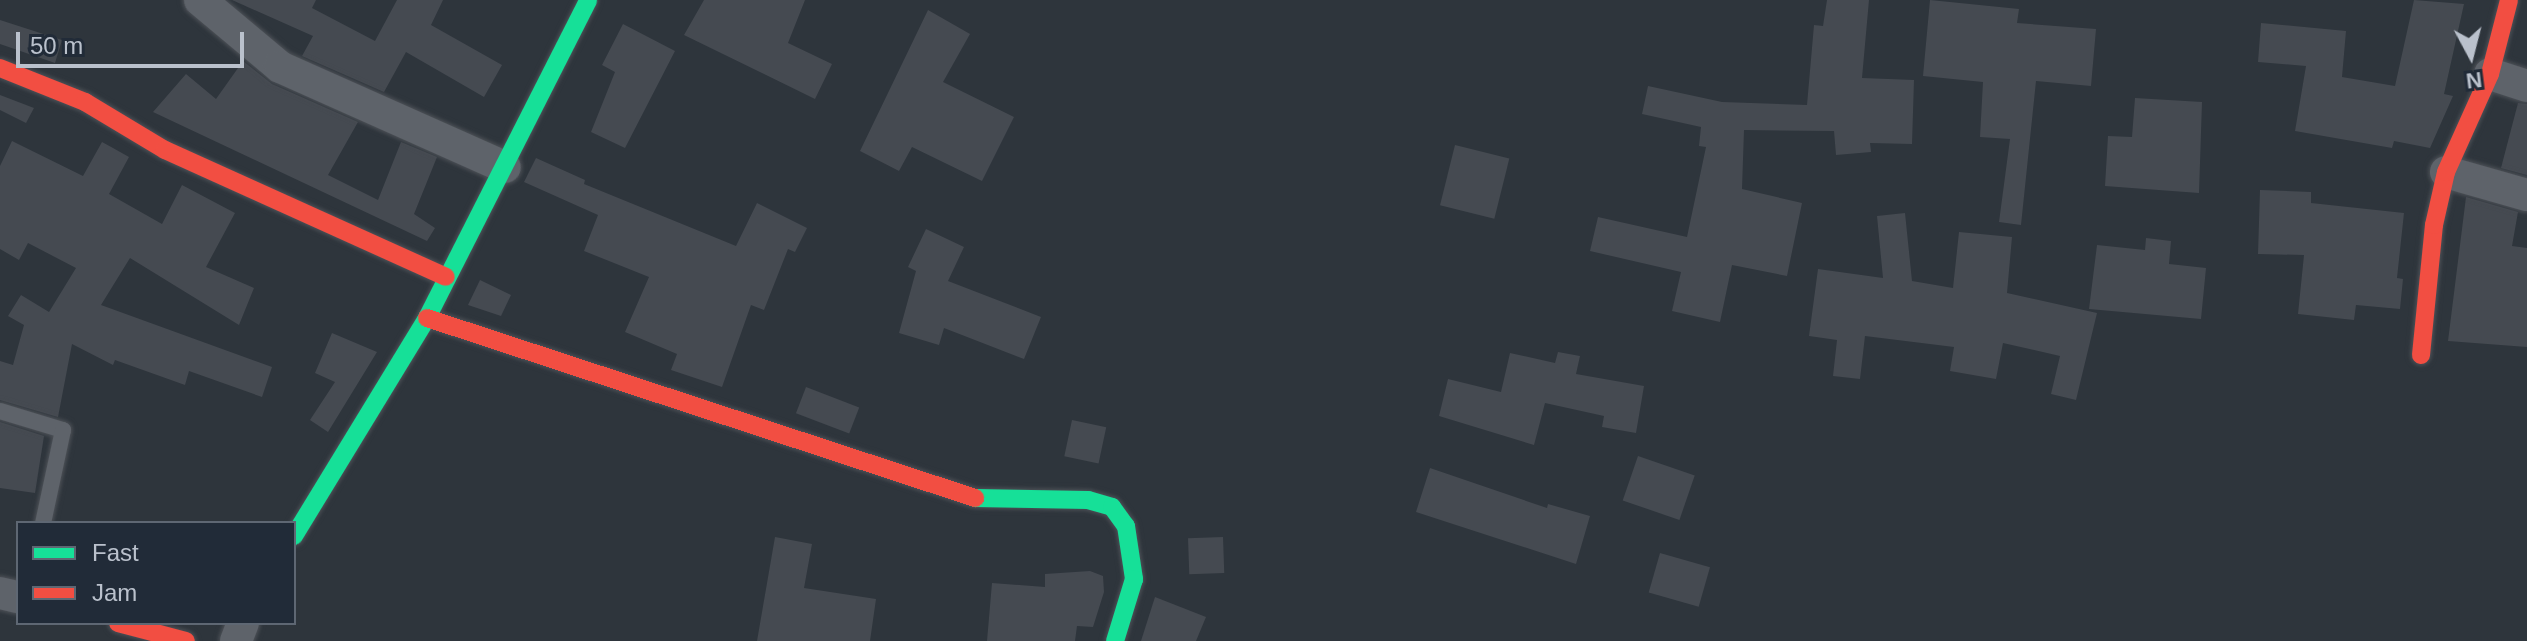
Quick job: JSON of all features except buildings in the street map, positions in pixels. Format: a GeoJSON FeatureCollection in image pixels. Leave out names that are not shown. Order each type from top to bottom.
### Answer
{"type":"FeatureCollection","features":[{"type":"Feature","properties":{"kind":"street"},"geometry":{"type":"LineString","coordinates":[[200,0],[280,67],[505,167]]}},
{"type":"Feature","properties":{"kind":"street"},"geometry":{"type":"LineString","coordinates":[[296,533],[427,318],[588,0]]}},
{"type":"Feature","properties":{"kind":"street"},"geometry":{"type":"LineString","coordinates":[[2421,355],[2434,225],[2446,172],[2490,74],[2509,0]]}},
{"type":"Feature","properties":{"kind":"street"},"geometry":{"type":"LineString","coordinates":[[0,68],[85,102],[165,150],[446,277]]}},
{"type":"Feature","properties":{"kind":"street"},"geometry":{"type":"LineString","coordinates":[[2490,74],[2527,86]]}},
{"type":"Feature","properties":{"kind":"street"},"geometry":{"type":"LineString","coordinates":[[2446,172],[2527,195]]}},
{"type":"Feature","properties":{"kind":"street"},"geometry":{"type":"LineString","coordinates":[[427,318],[977,499],[1088,500],[1112,507],[1126,526],[1134,579],[1115,641]]}},
{"type":"Feature","properties":{"kind":"street"},"geometry":{"type":"LineString","coordinates":[[126,625],[186,641]]}},
{"type":"Feature","properties":{"kind":"lane"},"geometry":{"type":"LineString","coordinates":[[0,411],[63,430],[43,521]]}},
{"type":"Feature","properties":{"kind":"traffic: fast"},"geometry":{"type":"LineString","coordinates":[[296,533],[427,318],[588,0]]}},
{"type":"Feature","properties":{"kind":"traffic: fast"},"geometry":{"type":"LineString","coordinates":[[975,498],[1088,500],[1112,507],[1126,526],[1134,579],[1115,641]]}},
{"type":"Feature","properties":{"kind":"traffic: jam"},"geometry":{"type":"LineString","coordinates":[[2421,355],[2434,225],[2446,172],[2490,74],[2509,0]]}},
{"type":"Feature","properties":{"kind":"traffic: jam"},"geometry":{"type":"LineString","coordinates":[[0,68],[85,102],[165,150],[446,277]]}},
{"type":"Feature","properties":{"kind":"traffic: jam"},"geometry":{"type":"LineString","coordinates":[[427,318],[975,498]]}},
{"type":"Feature","properties":{"kind":"traffic: jam"},"geometry":{"type":"LineString","coordinates":[[126,625],[186,641]]}}]}
